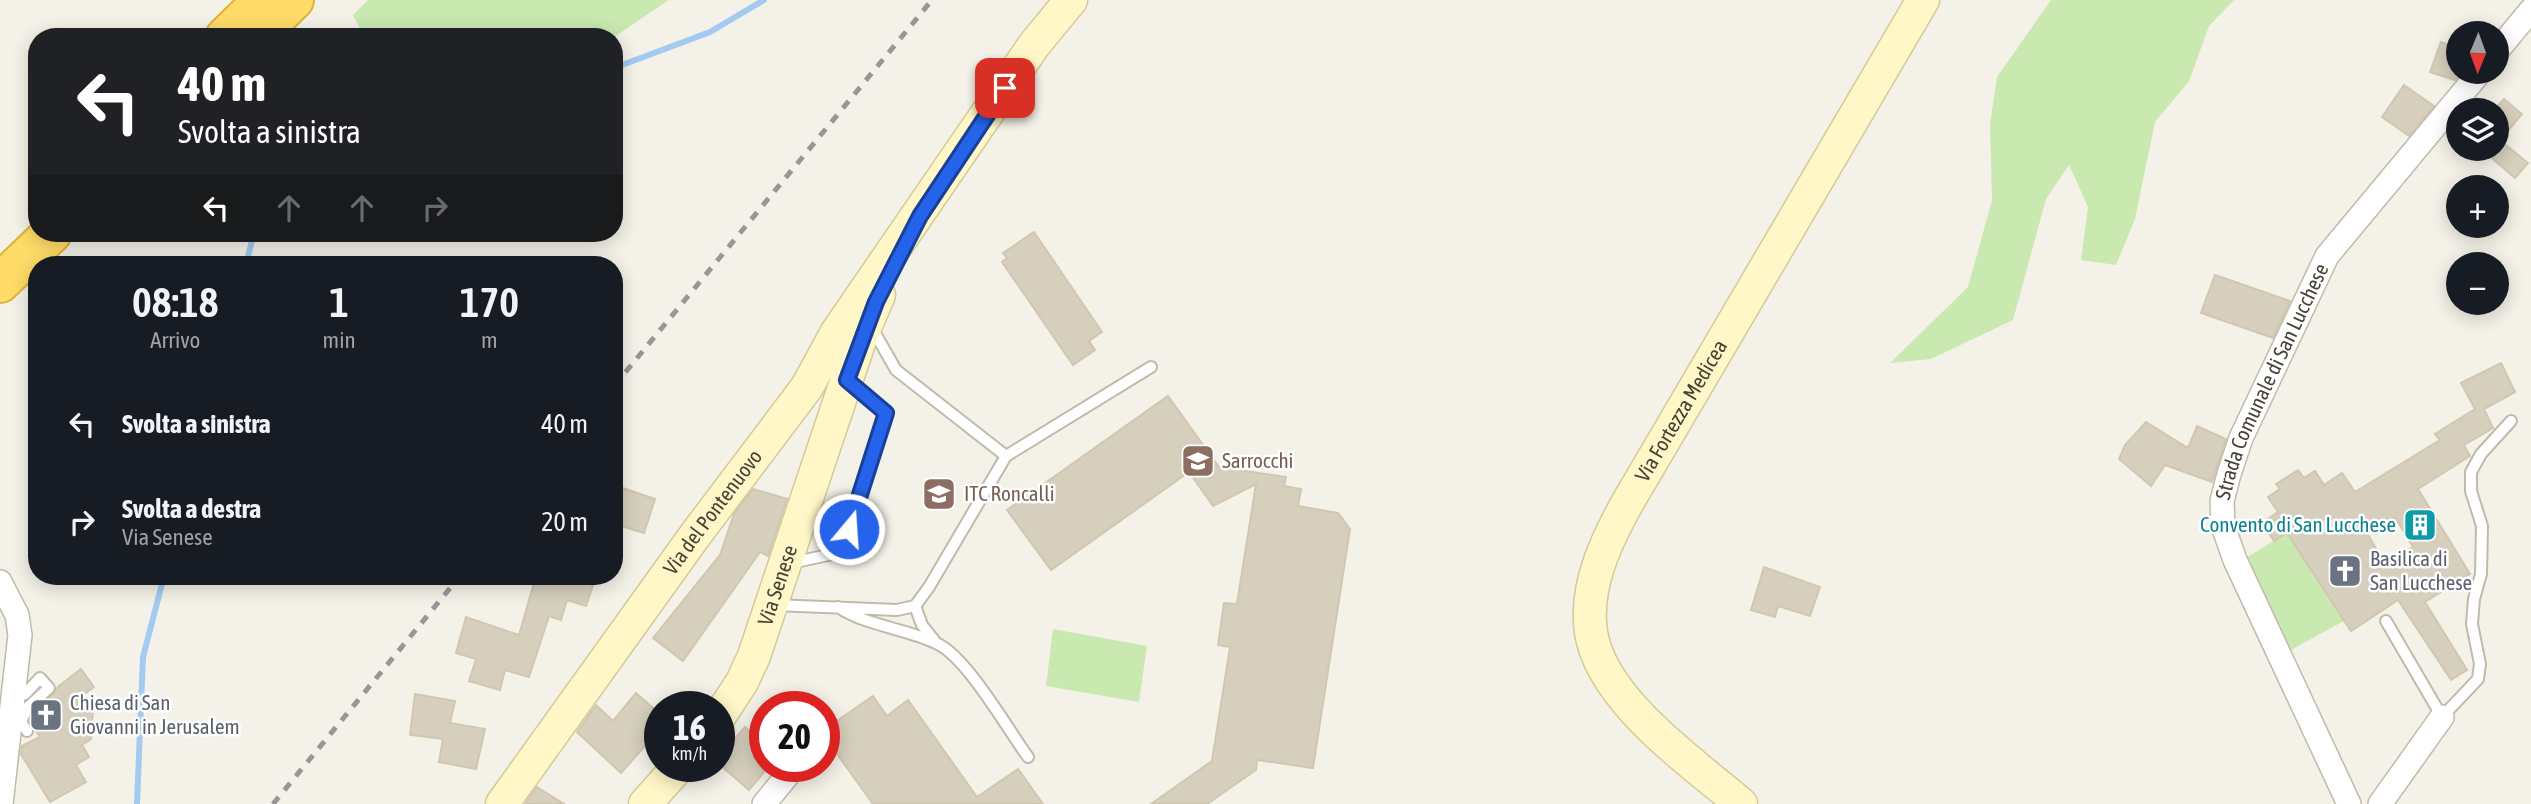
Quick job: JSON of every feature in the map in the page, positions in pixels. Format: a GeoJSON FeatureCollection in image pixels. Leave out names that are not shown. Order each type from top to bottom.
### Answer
{"type":"FeatureCollection","features":[{"type":"Feature","properties":{"kind":"highway"},"geometry":{"type":"LineString","coordinates":[[234,28],[263,0]]}},
{"type":"Feature","properties":{"kind":"highway"},"geometry":{"type":"LineString","coordinates":[[265,28],[294,0]]}},
{"type":"Feature","properties":{"kind":"highway"},"geometry":{"type":"LineString","coordinates":[[0,253],[28,227]]}},
{"type":"Feature","properties":{"kind":"highway"},"geometry":{"type":"LineString","coordinates":[[28,256],[43,242]]}},
{"type":"Feature","properties":{"kind":"highway"},"geometry":{"type":"LineString","coordinates":[[0,283],[28,256]]}},
{"type":"Feature","properties":{"kind":"main road"},"geometry":{"type":"LineString","coordinates":[[1034,45],[1051,0]]}},
{"type":"Feature","properties":{"kind":"main road"},"geometry":{"type":"LineString","coordinates":[[920,216],[1034,45],[1071,0]]}},
{"type":"Feature","properties":{"kind":"main road","name":"Via Fortezza Medicea"},"geometry":{"type":"LineString","coordinates":[[1741,804],[1646,721],[1611,679],[1591,632],[1596,574],[1625,506],[1923,0]]}},
{"type":"Feature","properties":{"kind":"main road","name":"Via Senese"},"geometry":{"type":"LineString","coordinates":[[735,693],[746,676],[869,318],[920,216]]}},
{"type":"Feature","properties":{"kind":"main road","name":"Via del Pontenuovo"},"geometry":{"type":"LineString","coordinates":[[502,804],[696,534],[807,387],[837,332],[920,216]]}},
{"type":"Feature","properties":{"kind":"main road"},"geometry":{"type":"LineString","coordinates":[[817,366],[830,366],[837,372],[842,394]]}},
{"type":"Feature","properties":{"kind":"main road"},"geometry":{"type":"LineString","coordinates":[[645,804],[665,782]]}},
{"type":"Feature","properties":{"kind":"street"},"geometry":{"type":"LineString","coordinates":[[2510,35],[2531,10]]}},
{"type":"Feature","properties":{"kind":"street","name":"Strada Comunale di San Lucchese"},"geometry":{"type":"LineString","coordinates":[[2349,804],[2235,560],[2223,526],[2222,501],[2241,438],[2327,257],[2470,84]]}},
{"type":"Feature","properties":{"kind":"street"},"geometry":{"type":"LineString","coordinates":[[0,582],[17,615],[20,635],[1,804]]}},
{"type":"Feature","properties":{"kind":"street"},"geometry":{"type":"LineString","coordinates":[[2380,804],[2442,717]]}},
{"type":"Feature","properties":{"kind":"street"},"geometry":{"type":"LineString","coordinates":[[764,804],[782,782]]}},
{"type":"Feature","properties":{"kind":"lane"},"geometry":{"type":"LineString","coordinates":[[869,318],[885,354],[896,370],[1006,456]]}},
{"type":"Feature","properties":{"kind":"lane"},"geometry":{"type":"LineString","coordinates":[[771,605],[897,610],[915,606],[929,587],[1006,456],[1152,367]]}},
{"type":"Feature","properties":{"kind":"lane"},"geometry":{"type":"LineString","coordinates":[[785,564],[842,552],[886,413],[842,394]]}},
{"type":"Feature","properties":{"kind":"lane"},"geometry":{"type":"LineString","coordinates":[[2386,621],[2442,717],[2478,679],[2480,664],[2472,624],[2481,574],[2482,526],[2471,491],[2471,472],[2481,454],[2511,421]]}},
{"type":"Feature","properties":{"kind":"lane"},"geometry":{"type":"LineString","coordinates":[[836,606],[861,621],[936,643]]}},
{"type":"Feature","properties":{"kind":"lane"},"geometry":{"type":"LineString","coordinates":[[915,606],[922,625],[936,643],[961,663],[1028,757]]}},
{"type":"Feature","properties":{"kind":"lane"},"geometry":{"type":"LineString","coordinates":[[15,686],[25,694],[40,678],[50,688],[24,712],[21,722],[27,731]]}},
{"type":"Feature","properties":{"kind":"green space"},"geometry":{"type":"Polygon","coordinates":[[[368,0],[669,0],[623,31],[623,28],[360,28],[353,15],[368,0]]]}},
{"type":"Feature","properties":{"kind":"green space"},"geometry":{"type":"Polygon","coordinates":[[[2051,0],[2234,0],[2209,26],[2189,81],[2155,122],[2135,219],[2116,265],[2081,260],[2088,207],[2069,165],[2046,199],[2013,320],[1931,359],[1890,363],[1968,287],[1992,200],[1990,124],[1997,77],[2051,0]]]}},
{"type":"Feature","properties":{"kind":"green space"},"geometry":{"type":"Polygon","coordinates":[[[2287,533],[2344,621],[2291,650],[2244,559],[2287,533]]]}},
{"type":"Feature","properties":{"kind":"green space"},"geometry":{"type":"Polygon","coordinates":[[[1053,629],[1147,646],[1139,702],[1046,686],[1053,629]]]}},
{"type":"Feature","properties":{"kind":"building"},"geometry":{"type":"Polygon","coordinates":[[[2441,42],[2446,44],[2446,77],[2430,72],[2441,42]]]}},
{"type":"Feature","properties":{"kind":"building"},"geometry":{"type":"Polygon","coordinates":[[[2404,85],[2434,106],[2409,136],[2382,117],[2404,85]]]}},
{"type":"Feature","properties":{"kind":"building"},"geometry":{"type":"Polygon","coordinates":[[[2509,103],[2522,114],[2509,129],[2509,103]]]}},
{"type":"Feature","properties":{"kind":"building"},"geometry":{"type":"Polygon","coordinates":[[[2509,147],[2528,163],[2515,178],[2495,161],[2509,161],[2509,147]]]}},
{"type":"Feature","properties":{"kind":"building"},"geometry":{"type":"Polygon","coordinates":[[[1034,232],[1102,332],[1089,341],[1095,350],[1073,365],[1002,262],[1007,258],[1003,253],[1034,232]]]}},
{"type":"Feature","properties":{"kind":"building"},"geometry":{"type":"Polygon","coordinates":[[[2215,275],[2290,301],[2273,338],[2201,313],[2215,275]]]}},
{"type":"Feature","properties":{"kind":"building"},"geometry":{"type":"Polygon","coordinates":[[[2501,363],[2515,392],[2484,409],[2493,428],[2464,445],[2470,456],[2418,489],[2470,574],[2425,602],[2467,670],[2451,680],[2398,600],[2351,631],[2287,533],[2274,541],[2262,523],[2278,512],[2268,497],[2280,489],[2276,484],[2298,470],[2304,478],[2315,471],[2324,485],[2342,473],[2355,492],[2440,440],[2435,434],[2475,409],[2461,383],[2501,363]],[[2395,517],[2367,533],[2385,564],[2413,547],[2395,517]]]}},
{"type":"Feature","properties":{"kind":"building"},"geometry":{"type":"Polygon","coordinates":[[[1168,396],[1219,467],[1286,477],[1284,486],[1301,489],[1298,506],[1338,513],[1350,529],[1313,768],[1257,760],[1256,770],[1207,804],[1151,804],[1212,761],[1230,647],[1218,645],[1224,603],[1237,604],[1256,484],[1213,506],[1189,472],[1051,570],[1007,510],[1168,396]]]}},
{"type":"Feature","properties":{"kind":"building"},"geometry":{"type":"Polygon","coordinates":[[[2146,422],[2188,448],[2197,426],[2226,439],[2212,482],[2165,465],[2151,486],[2119,459],[2125,445],[2146,422]]]}},
{"type":"Feature","properties":{"kind":"building"},"geometry":{"type":"Polygon","coordinates":[[[623,488],[655,499],[644,533],[623,527],[623,488]]]}},
{"type":"Feature","properties":{"kind":"building"},"geometry":{"type":"Polygon","coordinates":[[[753,489],[787,499],[768,556],[760,552],[683,661],[653,638],[720,555],[734,514],[753,489]]]}},
{"type":"Feature","properties":{"kind":"building"},"geometry":{"type":"Polygon","coordinates":[[[1764,567],[1820,587],[1810,616],[1778,606],[1775,617],[1751,610],[1764,567]]]}},
{"type":"Feature","properties":{"kind":"building"},"geometry":{"type":"Polygon","coordinates":[[[533,585],[593,585],[586,606],[567,600],[561,620],[549,616],[529,677],[505,670],[500,690],[469,681],[476,659],[456,653],[466,617],[519,635],[533,585]]]}},
{"type":"Feature","properties":{"kind":"building"},"geometry":{"type":"Polygon","coordinates":[[[81,669],[94,687],[83,695],[93,709],[91,739],[82,745],[89,757],[76,765],[86,782],[50,802],[21,754],[22,746],[40,737],[30,721],[34,713],[59,686],[81,669]]]}},
{"type":"Feature","properties":{"kind":"building"},"geometry":{"type":"Polygon","coordinates":[[[636,693],[644,700],[644,747],[621,773],[577,732],[596,705],[613,721],[636,693]]]}},
{"type":"Feature","properties":{"kind":"building"},"geometry":{"type":"Polygon","coordinates":[[[415,694],[455,701],[450,723],[485,729],[476,769],[439,762],[443,739],[410,735],[415,694]]]}},
{"type":"Feature","properties":{"kind":"building"},"geometry":{"type":"Polygon","coordinates":[[[873,696],[887,716],[908,700],[977,797],[1018,769],[1043,804],[873,804],[840,758],[840,719],[873,696]]]}},
{"type":"Feature","properties":{"kind":"building"},"geometry":{"type":"Polygon","coordinates":[[[745,727],[749,730],[749,782],[756,782],[749,790],[735,778],[735,739],[745,727]]]}},
{"type":"Feature","properties":{"kind":"building"},"geometry":{"type":"Polygon","coordinates":[[[537,787],[564,804],[525,804],[537,787]]]}},
{"type":"Feature","properties":{"kind":"waterway"},"geometry":{"type":"LineString","coordinates":[[623,65],[710,32],[764,0]]}},
{"type":"Feature","properties":{"kind":"waterway"},"geometry":{"type":"LineString","coordinates":[[248,256],[252,242]]}},
{"type":"Feature","properties":{"kind":"waterway"},"geometry":{"type":"LineString","coordinates":[[137,804],[143,657],[162,585]]}},
{"type":"Feature","properties":{"kind":"railway"},"geometry":{"type":"LineString","coordinates":[[623,375],[932,0]]}},
{"type":"Feature","properties":{"kind":"railway"},"geometry":{"type":"LineString","coordinates":[[273,804],[453,585]]}},
{"type":"Feature","properties":{"kind":"place","name":"Sarrocchi"},"geometry":{"type":"Point","coordinates":[1198,461]}},
{"type":"Feature","properties":{"kind":"place","name":"ITC Roncalli"},"geometry":{"type":"Point","coordinates":[939,494]}},
{"type":"Feature","properties":{"kind":"place","name":"Convento di San Lucchese"},"geometry":{"type":"Point","coordinates":[2420,525]}},
{"type":"Feature","properties":{"kind":"place","name":"Basilica di San Lucchese"},"geometry":{"type":"Point","coordinates":[2345,571]}},
{"type":"Feature","properties":{"kind":"place","name":"Chiesa di San Giovanni in Jerusalem"},"geometry":{"type":"Point","coordinates":[46,715]}},
{"type":"Feature","properties":{"kind":"route"},"geometry":{"type":"LineString","coordinates":[[849,529],[886,413],[847,380],[862,334],[920,216],[1005,88]]}}]}
